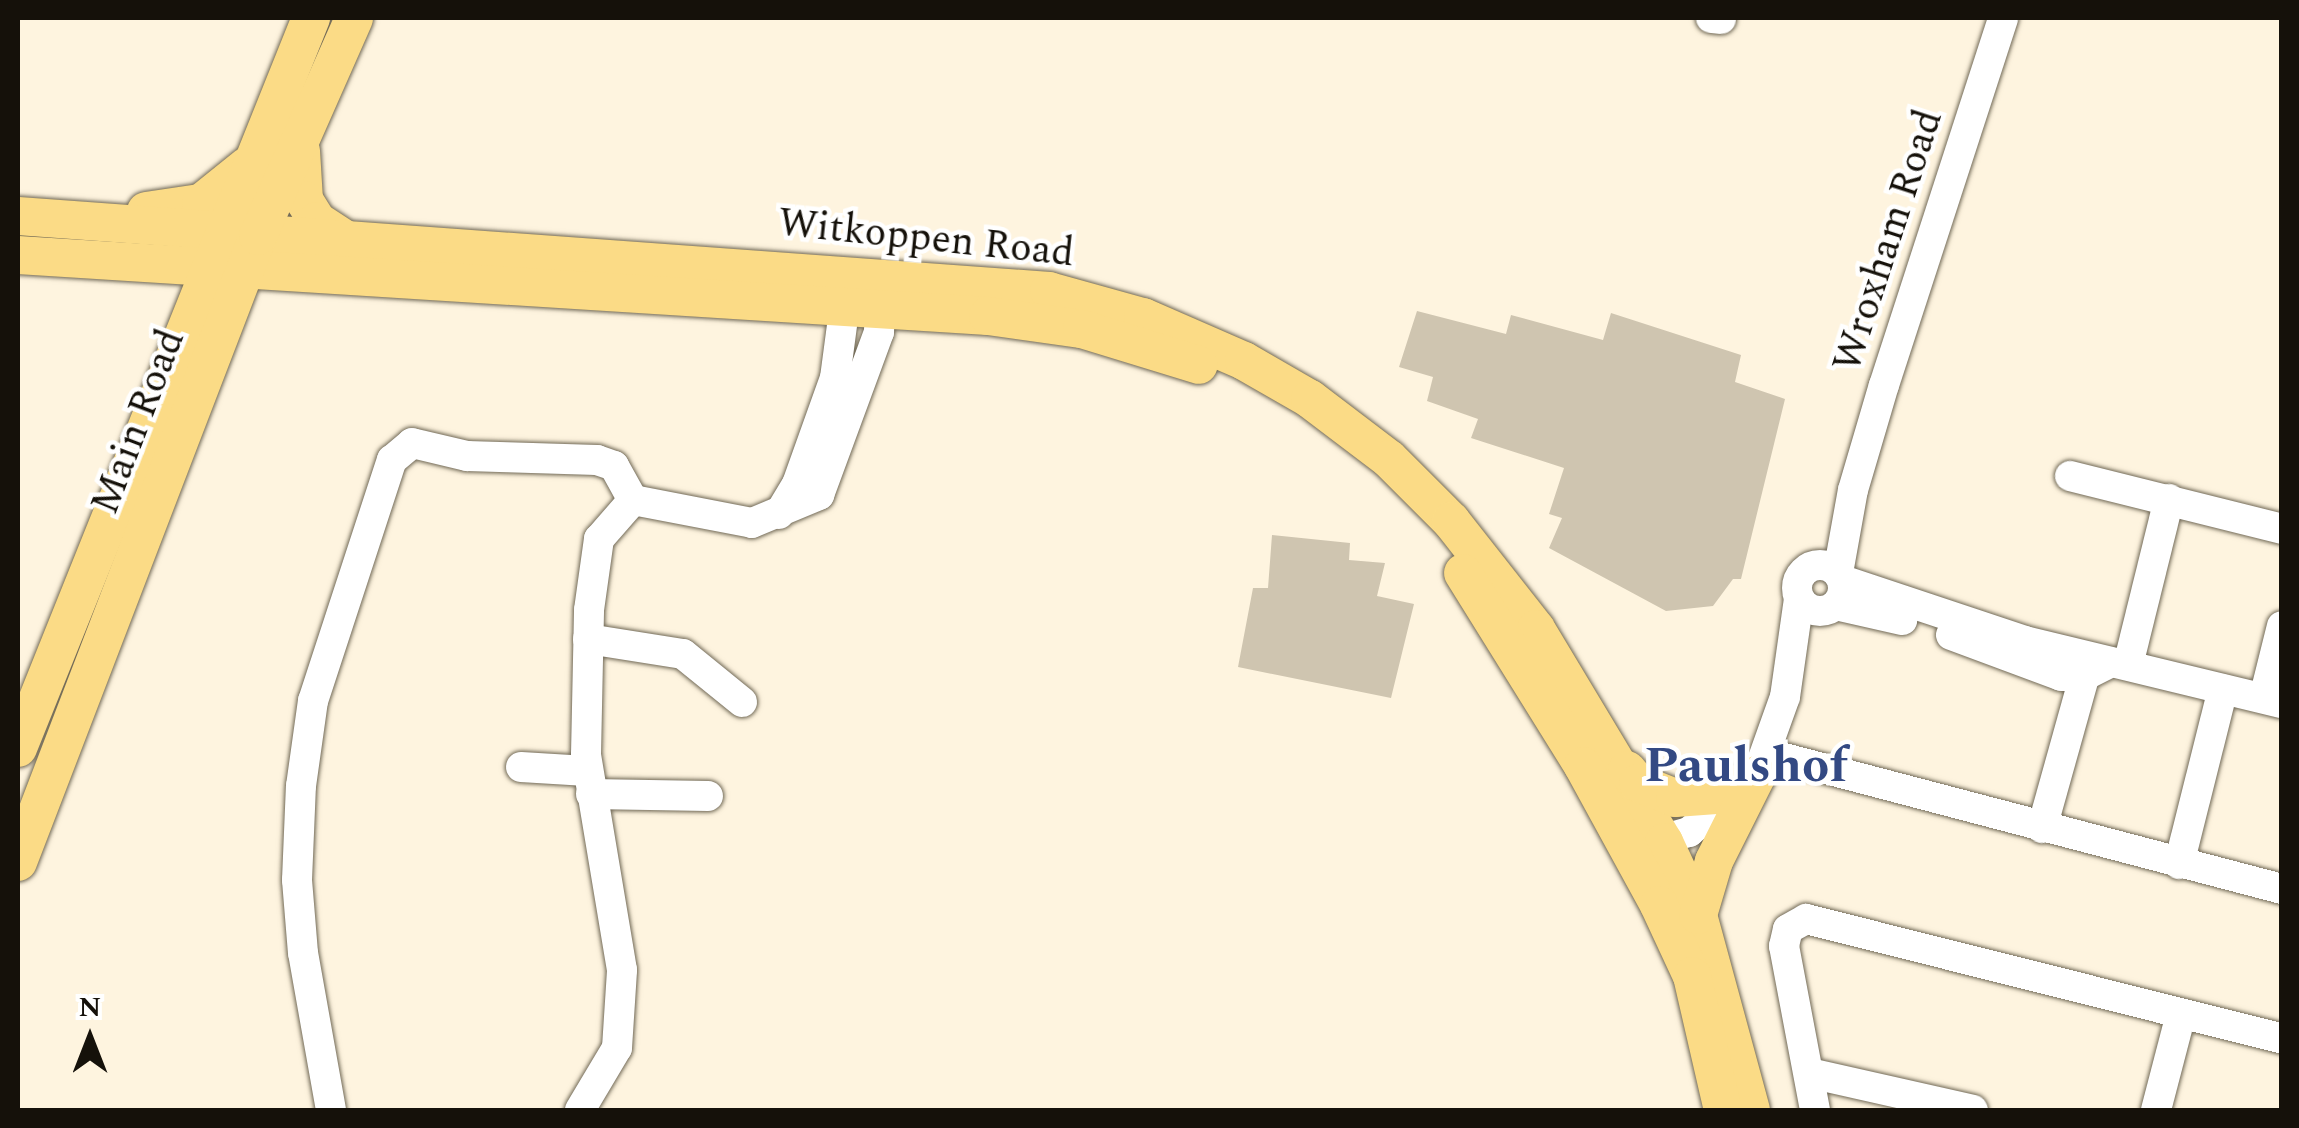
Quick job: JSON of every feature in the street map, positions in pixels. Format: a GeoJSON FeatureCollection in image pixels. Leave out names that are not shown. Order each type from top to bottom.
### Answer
{"type":"FeatureCollection","features":[{"type":"Feature","properties":{"kind":"main road","name":"Main Road"},"geometry":{"type":"LineString","coordinates":[[18,862],[241,234],[251,162],[311,18]]}},
{"type":"Feature","properties":{"kind":"main road","name":"Main Road"},"geometry":{"type":"LineString","coordinates":[[241,234],[304,134],[354,18]]}},
{"type":"Feature","properties":{"kind":"main road"},"geometry":{"type":"LineString","coordinates":[[304,134],[304,200],[317,220],[348,241]]}},
{"type":"Feature","properties":{"kind":"main road"},"geometry":{"type":"LineString","coordinates":[[69,220],[201,203],[221,193],[251,162]]}},
{"type":"Feature","properties":{"kind":"main road","name":"Witkoppen Road"},"geometry":{"type":"LineString","coordinates":[[18,216],[348,241],[864,292]]}},
{"type":"Feature","properties":{"kind":"main road","name":"Witkoppen Road"},"geometry":{"type":"LineString","coordinates":[[18,255],[228,271],[864,292],[1049,291],[1087,316],[1139,330],[1310,398],[1389,459],[1451,521],[1536,628],[1603,741],[1647,844],[1692,976],[1723,1110]]}},
{"type":"Feature","properties":{"kind":"main road","name":"Main Road"},"geometry":{"type":"LineString","coordinates":[[18,748],[228,271]]}},
{"type":"Feature","properties":{"kind":"main road","name":"Witkoppen Road"},"geometry":{"type":"LineString","coordinates":[[1139,330],[1326,436],[1385,484],[1473,585],[1698,915],[1751,1110]]}},
{"type":"Feature","properties":{"kind":"main road"},"geometry":{"type":"LineString","coordinates":[[1603,741],[1638,783],[1675,798],[1716,795],[1763,764]]}},
{"type":"Feature","properties":{"kind":"main road"},"geometry":{"type":"LineString","coordinates":[[1698,915],[1714,860],[1763,764]]}},
{"type":"Feature","properties":{"kind":"street"},"geometry":{"type":"LineString","coordinates":[[1710,18],[1720,19]]}},
{"type":"Feature","properties":{"kind":"street","name":"Wroxham Road"},"geometry":{"type":"LineString","coordinates":[[1763,764],[1785,697],[1832,586],[1853,490],[2004,18]]}},
{"type":"Feature","properties":{"kind":"street"},"geometry":{"type":"LineString","coordinates":[[331,1110],[303,953],[297,880],[301,786],[313,701],[392,460],[412,443],[467,456],[605,461],[633,500],[709,518],[752,523],[777,517],[818,495],[826,442],[878,332],[864,292]]}},
{"type":"Feature","properties":{"kind":"street"},"geometry":{"type":"LineString","coordinates":[[2070,476],[2282,529]]}},
{"type":"Feature","properties":{"kind":"street"},"geometry":{"type":"LineString","coordinates":[[580,1110],[616,1048],[622,984],[589,783],[588,638],[599,539],[633,500]]}},
{"type":"Feature","properties":{"kind":"street"},"geometry":{"type":"LineString","coordinates":[[2042,828],[2169,500]]}},
{"type":"Feature","properties":{"kind":"street","name":"Wroxham Road"},"geometry":{"type":"LineString","coordinates":[[1785,697],[1799,600],[1798,577],[1832,586]]}},
{"type":"Feature","properties":{"kind":"street"},"geometry":{"type":"LineString","coordinates":[[1832,586],[2103,665],[2273,701],[2282,626]]}},
{"type":"Feature","properties":{"kind":"street"},"geometry":{"type":"LineString","coordinates":[[588,638],[683,654],[742,702]]}},
{"type":"Feature","properties":{"kind":"street"},"geometry":{"type":"LineString","coordinates":[[2178,864],[2223,689]]}},
{"type":"Feature","properties":{"kind":"street"},"geometry":{"type":"LineString","coordinates":[[1647,844],[1689,832],[1763,764],[2042,828],[2282,889]]}},
{"type":"Feature","properties":{"kind":"street"},"geometry":{"type":"LineString","coordinates":[[521,767],[589,783],[708,796]]}},
{"type":"Feature","properties":{"kind":"street"},"geometry":{"type":"LineString","coordinates":[[1815,1110],[1784,946],[1788,929],[1806,918],[2282,1039]]}},
{"type":"Feature","properties":{"kind":"street"},"geometry":{"type":"LineString","coordinates":[[2156,1110],[2181,1014]]}},
{"type":"Feature","properties":{"kind":"street"},"geometry":{"type":"LineString","coordinates":[[1809,1074],[1973,1110]]}},
{"type":"Feature","properties":{"kind":"building"},"geometry":{"type":"Polygon","coordinates":[[[1417,311],[1506,334],[1511,315],[1603,340],[1611,313],[1741,355],[1735,382],[1785,399],[1741,579],[1733,579],[1713,606],[1666,611],[1549,548],[1562,518],[1549,514],[1564,468],[1471,438],[1478,419],[1427,401],[1433,377],[1399,367],[1417,311]]]}},
{"type":"Feature","properties":{"kind":"building"},"geometry":{"type":"Polygon","coordinates":[[[1272,535],[1350,543],[1349,560],[1385,563],[1377,596],[1414,604],[1391,698],[1238,667],[1253,588],[1268,588],[1272,535]]]}},
{"type":"Feature","properties":{"kind":"district","name":"Paulshof"},"geometry":{"type":"Point","coordinates":[1746,767]}}]}
